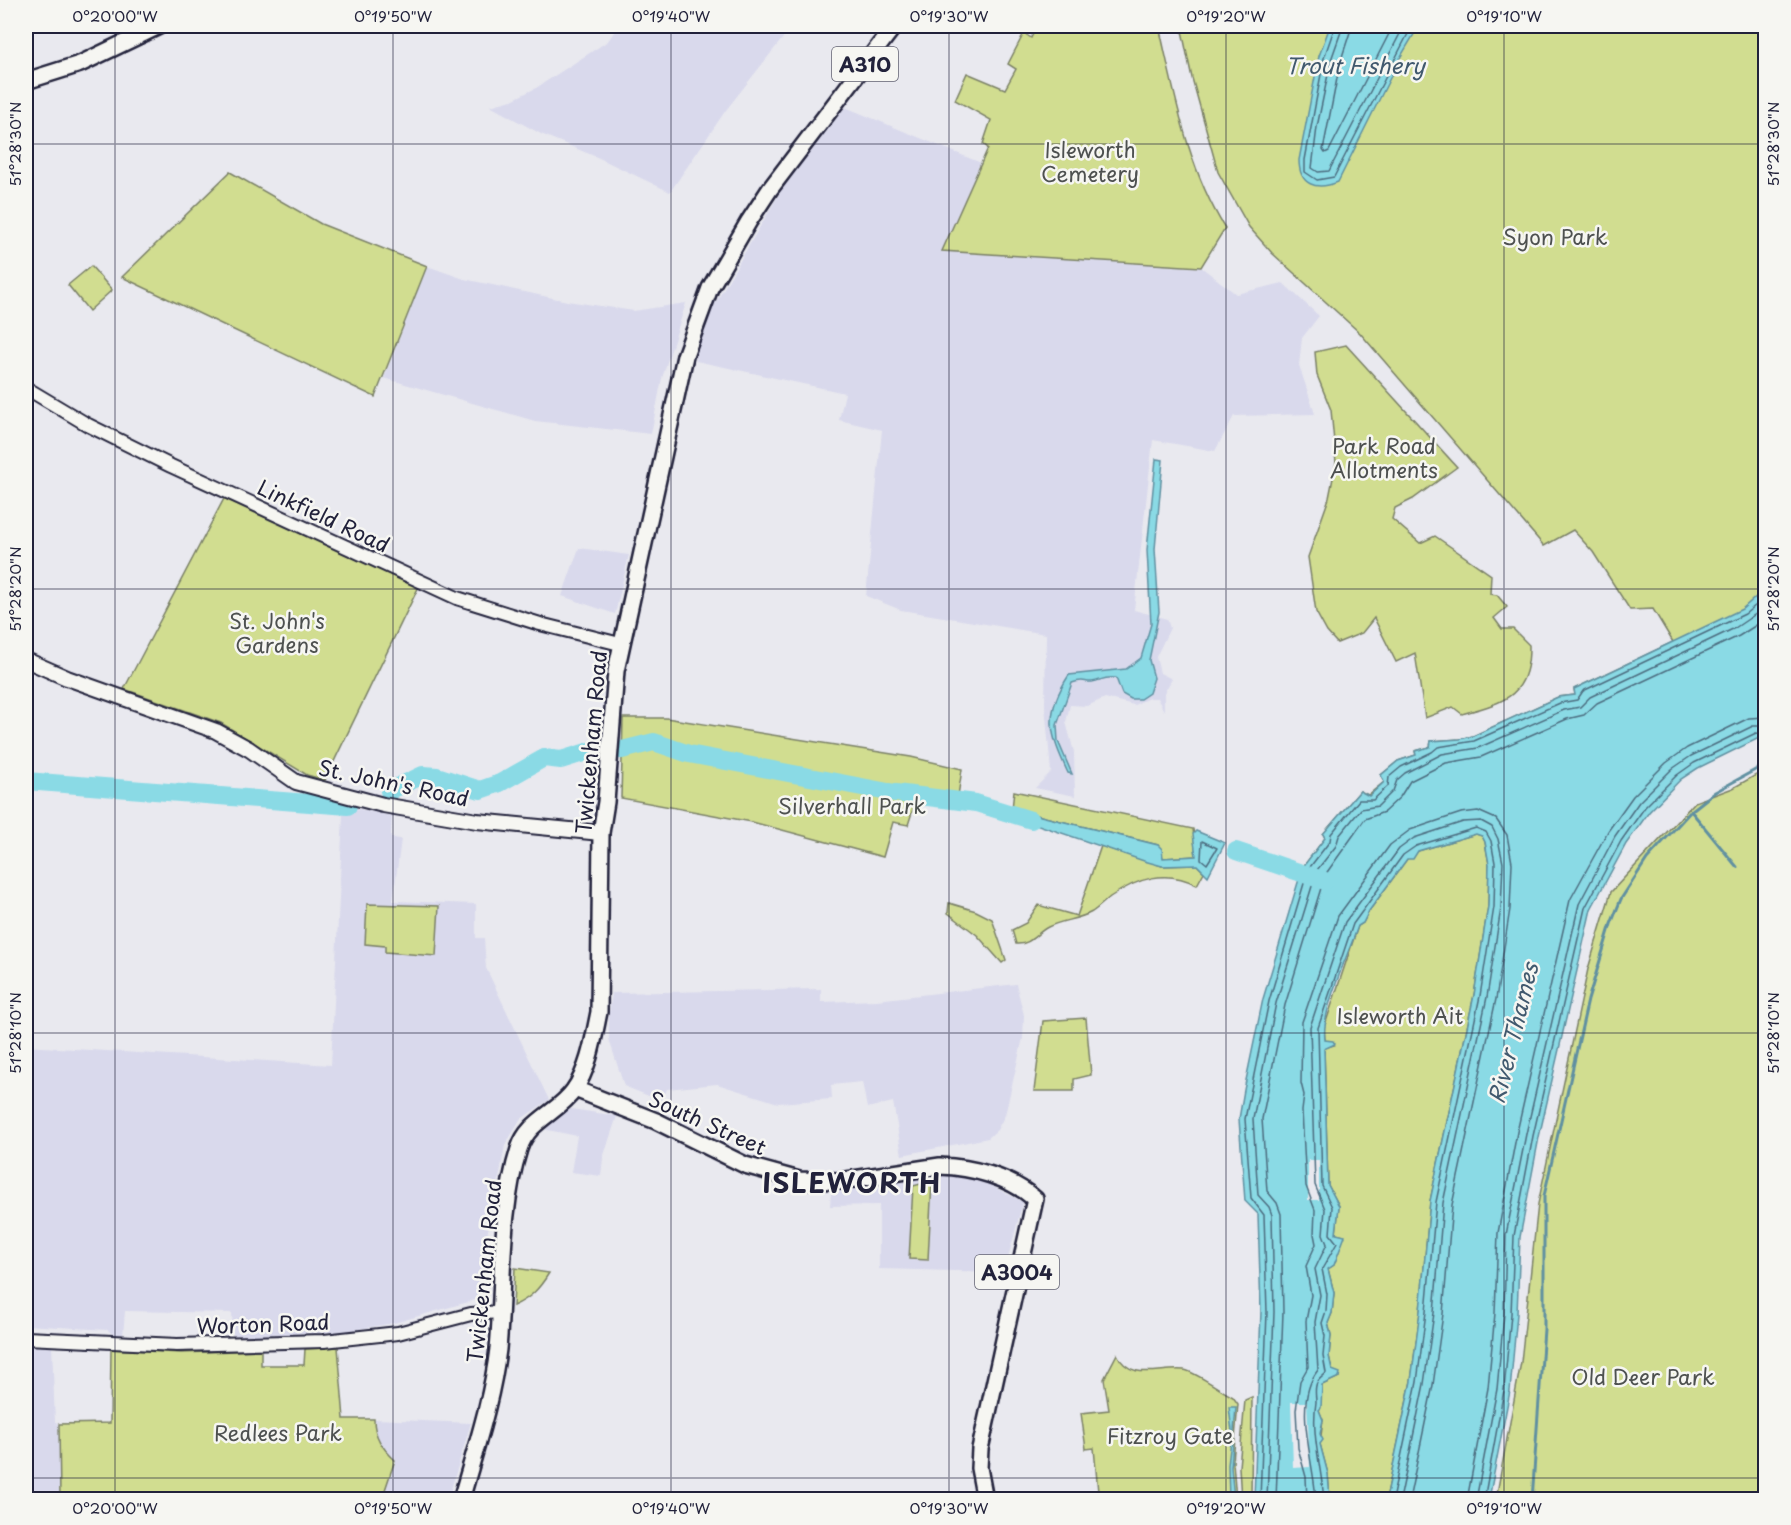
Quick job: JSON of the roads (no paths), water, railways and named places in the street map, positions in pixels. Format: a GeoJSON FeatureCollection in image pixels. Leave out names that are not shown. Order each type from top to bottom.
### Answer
{"type":"FeatureCollection","features":[{"type":"Feature","properties":{"kind":"main road"},"geometry":{"type":"LineString","coordinates":[[26,81],[80,64],[159,26]]}},
{"type":"Feature","properties":{"kind":"main road","name":"Twickenham Road"},"geometry":{"type":"LineString","coordinates":[[461,1500],[490,1392],[498,1351],[504,1240],[519,1149],[534,1125],[575,1089],[593,1041],[600,1007],[601,833],[606,802],[609,742],[620,644],[685,356],[710,288],[770,189],[894,26]]}},
{"type":"Feature","properties":{"kind":"main road","name":"St. John's Road"},"geometry":{"type":"LineString","coordinates":[[26,660],[67,678],[216,731],[249,749],[296,782],[383,805],[477,820],[601,833]]}},
{"type":"Feature","properties":{"kind":"main road","name":"South Street"},"geometry":{"type":"LineString","coordinates":[[575,1089],[656,1121],[745,1166],[782,1176],[834,1182],[940,1166],[955,1166],[995,1177],[1035,1199],[980,1449],[979,1468],[985,1500]]}},
{"type":"Feature","properties":{"kind":"street","name":"Linkfield Road"},"geometry":{"type":"LineString","coordinates":[[26,388],[88,425],[171,466],[457,598],[540,624],[620,644]]}},
{"type":"Feature","properties":{"kind":"street","name":"Worton Road"},"geometry":{"type":"LineString","coordinates":[[26,1338],[177,1345],[324,1341],[398,1334],[471,1314],[500,1312]]}},
{"type":"Feature","properties":{"kind":"water","name":"Trout Fishery"},"geometry":{"type":"Polygon","coordinates":[[[1330,26],[1419,26],[1401,56],[1338,182],[1316,186],[1310,184],[1302,175],[1299,160],[1319,56],[1330,26]]]}},
{"type":"Feature","properties":{"kind":"water"},"geometry":{"type":"Polygon","coordinates":[[[1156,459],[1163,460],[1155,549],[1159,612],[1149,660],[1154,678],[1149,693],[1140,699],[1131,699],[1122,694],[1116,678],[1072,683],[1057,725],[1058,741],[1072,774],[1068,773],[1057,747],[1052,724],[1055,702],[1061,689],[1069,675],[1126,669],[1141,658],[1151,624],[1147,550],[1156,459]]]}},
{"type":"Feature","properties":{"kind":"water","name":"River Thames"},"geometry":{"type":"Polygon","coordinates":[[[1765,589],[1765,740],[1759,738],[1698,768],[1681,779],[1649,812],[1626,844],[1591,909],[1539,1137],[1520,1237],[1517,1314],[1510,1391],[1489,1499],[1386,1499],[1411,1381],[1430,1201],[1474,995],[1488,906],[1489,864],[1485,842],[1482,836],[1476,834],[1418,851],[1413,859],[1407,859],[1369,911],[1363,923],[1358,926],[1336,983],[1325,1027],[1325,1040],[1333,1041],[1335,1044],[1324,1049],[1328,1185],[1339,1206],[1336,1234],[1345,1236],[1334,1265],[1328,1269],[1334,1293],[1332,1313],[1328,1323],[1331,1335],[1329,1356],[1332,1370],[1340,1373],[1339,1377],[1322,1385],[1319,1410],[1323,1420],[1320,1434],[1323,1440],[1320,1444],[1328,1474],[1330,1499],[1254,1499],[1261,1311],[1258,1214],[1245,1201],[1239,1119],[1263,999],[1305,864],[1325,838],[1323,834],[1360,791],[1369,796],[1384,782],[1381,775],[1398,761],[1416,755],[1415,751],[1430,747],[1431,741],[1473,736],[1558,697],[1575,695],[1574,689],[1742,609],[1765,589]]]}},
{"type":"Feature","properties":{"kind":"water"},"geometry":{"type":"Polygon","coordinates":[[[1008,808],[1158,845],[1162,849],[1163,858],[1196,856],[1193,834],[1196,831],[1225,843],[1208,876],[1197,865],[1162,866],[1144,861],[1006,814],[1008,808]]]}},
{"type":"Feature","properties":{"kind":"water"},"geometry":{"type":"Polygon","coordinates":[[[1229,1407],[1236,1407],[1231,1467],[1234,1499],[1229,1499],[1228,1465],[1232,1432],[1229,1407]]]}},
{"type":"Feature","properties":{"kind":"waterway"},"geometry":{"type":"LineString","coordinates":[[389,791],[423,775],[437,776],[480,790],[500,783],[544,758],[561,760],[593,750],[622,750],[654,742],[689,754],[888,792],[976,803],[1031,820]]}},
{"type":"Feature","properties":{"kind":"waterway"},"geometry":{"type":"LineString","coordinates":[[1532,1500],[1544,1329],[1544,1196],[1588,1000],[1611,924],[1621,899],[1647,859],[1691,811],[1715,792],[1766,764]]}},
{"type":"Feature","properties":{"kind":"waterway"},"geometry":{"type":"LineString","coordinates":[[26,781],[348,806]]}},
{"type":"Feature","properties":{"kind":"waterway"},"geometry":{"type":"LineString","coordinates":[[1691,811],[1737,867]]}},
{"type":"Feature","properties":{"kind":"waterway"},"geometry":{"type":"LineString","coordinates":[[1236,851],[1325,881]]}},
{"type":"Feature","properties":{"kind":"district","name":"ISLEWORTH"},"geometry":{"type":"Point","coordinates":[852,1181]}},
{"type":"Feature","properties":{"kind":"park label","name":"Isleworth Cemetery"},"geometry":{"type":"Point","coordinates":[1090,161]}},
{"type":"Feature","properties":{"kind":"park label","name":"Syon Park"},"geometry":{"type":"Point","coordinates":[1555,236]}},
{"type":"Feature","properties":{"kind":"park label","name":"Park Road Allotments"},"geometry":{"type":"Point","coordinates":[1384,457]}},
{"type":"Feature","properties":{"kind":"park label","name":"St. John's Gardens"},"geometry":{"type":"Point","coordinates":[277,632]}},
{"type":"Feature","properties":{"kind":"park label","name":"Silverhall Park"},"geometry":{"type":"Point","coordinates":[852,805]}},
{"type":"Feature","properties":{"kind":"park label","name":"Isleworth Ait"},"geometry":{"type":"Point","coordinates":[1400,1015]}},
{"type":"Feature","properties":{"kind":"park label","name":"Old Deer Park"},"geometry":{"type":"Point","coordinates":[1643,1376]}},
{"type":"Feature","properties":{"kind":"park label","name":"Redlees Park"},"geometry":{"type":"Point","coordinates":[278,1432]}},
{"type":"Feature","properties":{"kind":"park label","name":"Fitzroy Gate"},"geometry":{"type":"Point","coordinates":[1170,1435]}}]}
